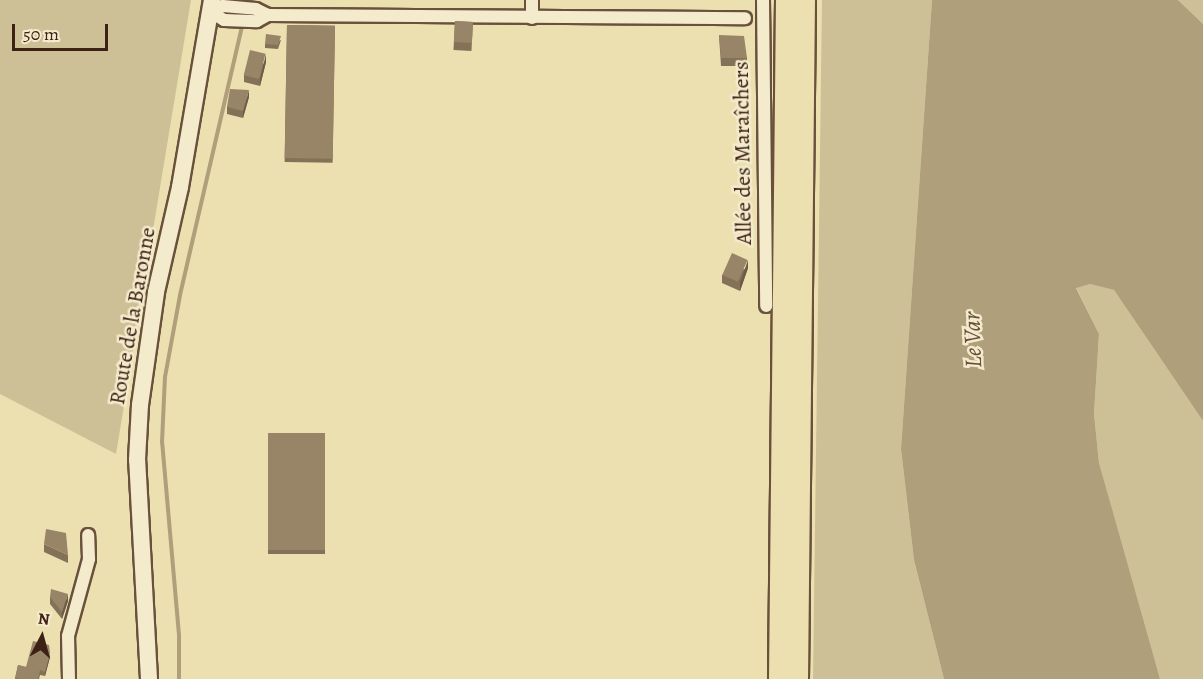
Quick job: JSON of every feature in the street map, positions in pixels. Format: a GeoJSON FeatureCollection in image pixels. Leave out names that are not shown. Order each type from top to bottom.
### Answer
{"type":"FeatureCollection","features":[{"type":"Feature","properties":{"kind":"highway"},"geometry":{"type":"LineString","coordinates":[[779,679],[786,0]]}},
{"type":"Feature","properties":{"kind":"highway"},"geometry":{"type":"LineString","coordinates":[[797,679],[804,0]]}},
{"type":"Feature","properties":{"kind":"main road","name":"Route de la Baronne"},"geometry":{"type":"LineString","coordinates":[[149,679],[137,460],[140,405],[156,292],[180,187],[212,6]]}},
{"type":"Feature","properties":{"kind":"street"},"geometry":{"type":"LineString","coordinates":[[531,0],[532,18]]}},
{"type":"Feature","properties":{"kind":"street","name":"Allée des Maraîchers"},"geometry":{"type":"LineString","coordinates":[[763,0],[766,306]]}},
{"type":"Feature","properties":{"kind":"street"},"geometry":{"type":"LineString","coordinates":[[212,6],[224,20],[257,21],[268,15],[745,18]]}},
{"type":"Feature","properties":{"kind":"street"},"geometry":{"type":"LineString","coordinates":[[69,679],[68,636],[89,559],[88,535]]}},
{"type":"Feature","properties":{"kind":"shaded area"},"geometry":{"type":"Polygon","coordinates":[[[0,0],[191,0],[116,454],[0,394],[0,0]]]}},
{"type":"Feature","properties":{"kind":"shaded area"},"geometry":{"type":"Polygon","coordinates":[[[822,0],[932,0],[901,449],[914,560],[944,679],[813,679],[822,0]]]}},
{"type":"Feature","properties":{"kind":"shaded area"},"geometry":{"type":"Polygon","coordinates":[[[1178,0],[1203,0],[1203,24],[1178,0]]]}},
{"type":"Feature","properties":{"kind":"shaded area"},"geometry":{"type":"Polygon","coordinates":[[[1090,284],[1114,290],[1203,421],[1203,679],[1160,679],[1130,581],[1099,463],[1094,414],[1099,334],[1076,287],[1090,284]]]}},
{"type":"Feature","properties":{"kind":"water","name":"Le Var"},"geometry":{"type":"Polygon","coordinates":[[[932,0],[1178,0],[1203,24],[1203,421],[1114,290],[1090,284],[1076,288],[1099,334],[1094,414],[1099,463],[1160,679],[944,679],[914,560],[901,449],[932,0]]]}},
{"type":"Feature","properties":{"kind":"building"},"geometry":{"type":"Polygon","coordinates":[[[455,21],[473,22],[472,43],[454,42],[455,21]]]}},
{"type":"Feature","properties":{"kind":"building"},"geometry":{"type":"Polygon","coordinates":[[[287,25],[335,26],[333,159],[285,158],[287,25]]]}},
{"type":"Feature","properties":{"kind":"building"},"geometry":{"type":"Polygon","coordinates":[[[266,34],[281,36],[278,45],[265,44],[266,34]]]}},
{"type":"Feature","properties":{"kind":"building"},"geometry":{"type":"Polygon","coordinates":[[[719,35],[744,36],[747,58],[721,58],[719,35]]]}},
{"type":"Feature","properties":{"kind":"building"},"geometry":{"type":"Polygon","coordinates":[[[250,50],[266,54],[259,79],[244,75],[250,50]]]}},
{"type":"Feature","properties":{"kind":"building"},"geometry":{"type":"Polygon","coordinates":[[[230,89],[249,90],[243,111],[227,107],[230,89]]]}},
{"type":"Feature","properties":{"kind":"building"},"geometry":{"type":"Polygon","coordinates":[[[732,253],[748,260],[738,282],[722,275],[732,253]]]}},
{"type":"Feature","properties":{"kind":"building"},"geometry":{"type":"Polygon","coordinates":[[[268,433],[325,433],[325,550],[268,550],[268,433]]]}},
{"type":"Feature","properties":{"kind":"building"},"geometry":{"type":"Polygon","coordinates":[[[46,529],[66,533],[68,555],[44,544],[46,529]]]}},
{"type":"Feature","properties":{"kind":"building"},"geometry":{"type":"Polygon","coordinates":[[[51,589],[68,594],[62,612],[50,597],[51,589]]]}},
{"type":"Feature","properties":{"kind":"building"},"geometry":{"type":"Polygon","coordinates":[[[33,641],[49,645],[50,653],[45,672],[40,670],[38,679],[15,678],[18,665],[26,667],[33,641]]]}},
{"type":"Feature","properties":{"kind":"waterway"},"geometry":{"type":"LineString","coordinates":[[179,679],[179,635],[162,442],[165,377],[180,295],[242,27]]}}]}
